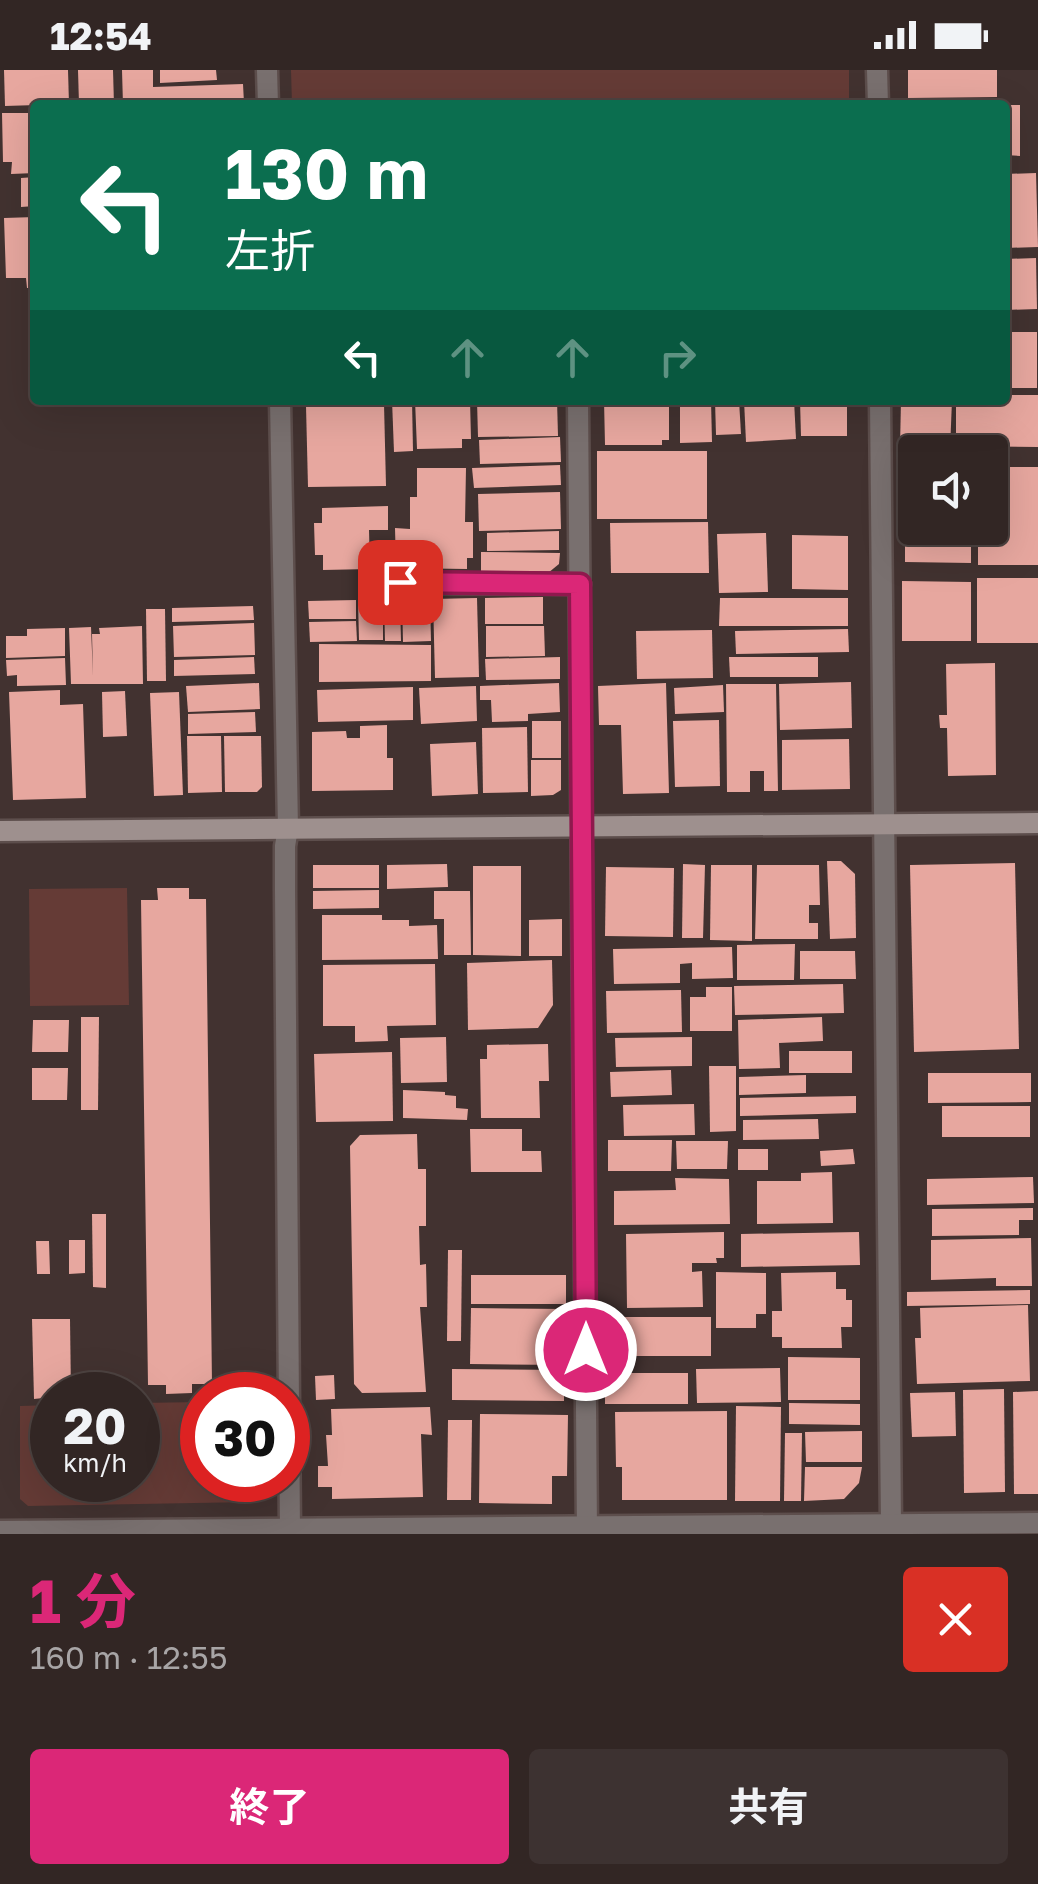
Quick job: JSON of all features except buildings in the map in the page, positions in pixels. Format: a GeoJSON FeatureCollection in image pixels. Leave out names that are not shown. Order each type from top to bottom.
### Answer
{"type":"FeatureCollection","features":[{"type":"Feature","properties":{"kind":"street"},"geometry":{"type":"LineString","coordinates":[[267,70],[268,100]]}},
{"type":"Feature","properties":{"kind":"street"},"geometry":{"type":"LineString","coordinates":[[878,70],[878,100]]}},
{"type":"Feature","properties":{"kind":"street"},"geometry":{"type":"LineString","coordinates":[[280,405],[288,828],[284,890],[290,1531]]}},
{"type":"Feature","properties":{"kind":"street"},"geometry":{"type":"LineString","coordinates":[[578,405],[587,1530]]}},
{"type":"Feature","properties":{"kind":"street"},"geometry":{"type":"LineString","coordinates":[[880,405],[891,1524]]}},
{"type":"Feature","properties":{"kind":"street"},"geometry":{"type":"LineString","coordinates":[[400,582],[580,584]]}},
{"type":"Feature","properties":{"kind":"street"},"geometry":{"type":"LineString","coordinates":[[0,831],[1038,823]]}},
{"type":"Feature","properties":{"kind":"street"},"geometry":{"type":"LineString","coordinates":[[0,1530],[587,1530],[1038,1523]]}},
{"type":"Feature","properties":{"kind":"shaded area"},"geometry":{"type":"Polygon","coordinates":[[[291,70],[849,70],[849,100],[292,100],[291,70]]]}},
{"type":"Feature","properties":{"kind":"shaded area"},"geometry":{"type":"Polygon","coordinates":[[[127,888],[129,1005],[30,1006],[29,889],[127,888]]]}},
{"type":"Feature","properties":{"kind":"shaded area"},"geometry":{"type":"Polygon","coordinates":[[[180,1402],[180,1502],[251,1502],[28,1506],[20,1499],[20,1406],[30,1406],[30,1502],[160,1502],[160,1403],[180,1402]]]}},
{"type":"Feature","properties":{"kind":"route"},"geometry":{"type":"LineString","coordinates":[[400,582],[580,584],[586,1350]]}}]}
